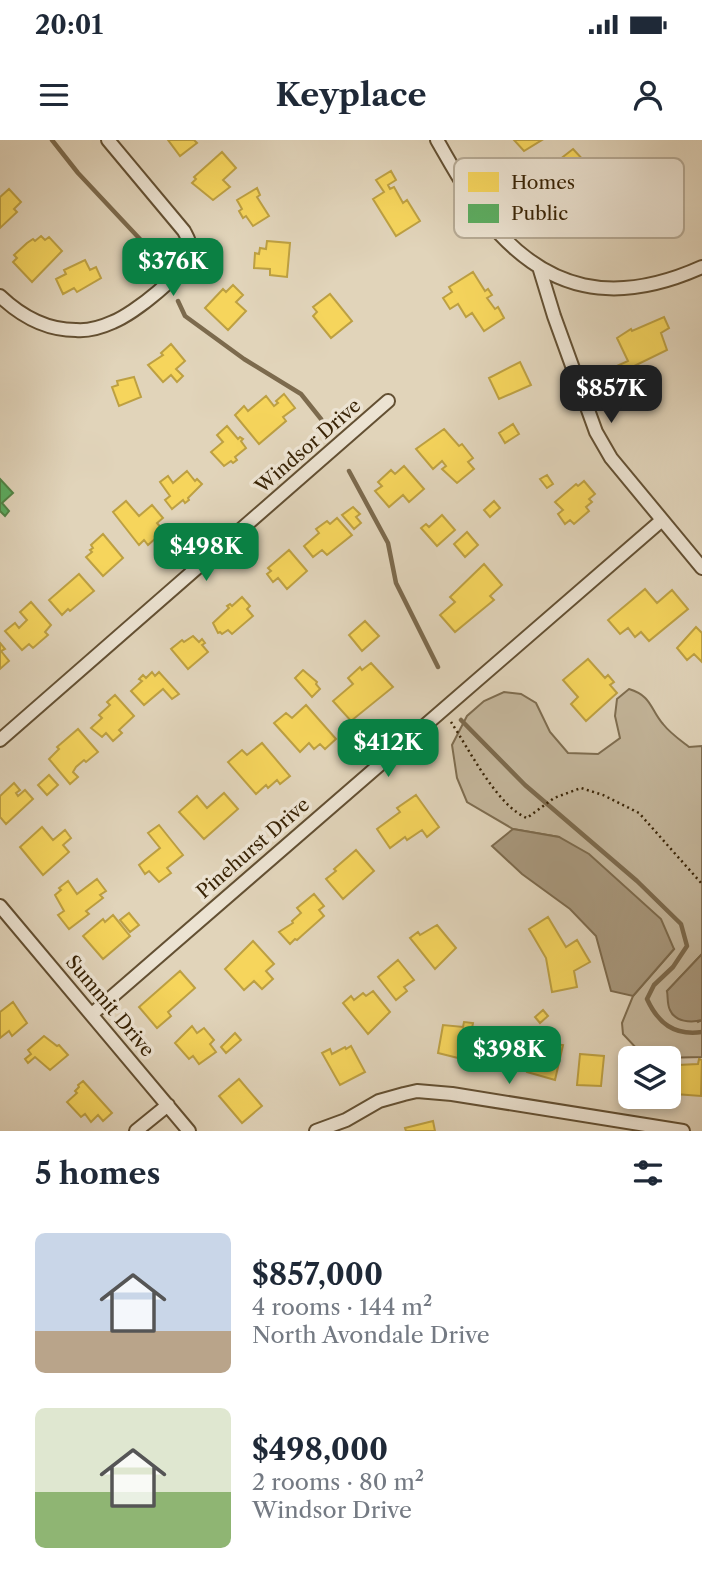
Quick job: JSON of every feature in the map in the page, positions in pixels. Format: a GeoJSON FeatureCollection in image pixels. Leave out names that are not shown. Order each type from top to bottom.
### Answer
{"type":"FeatureCollection","features":[{"type":"Feature","properties":{"kind":"street"},"geometry":{"type":"LineString","coordinates":[[0,296],[13,309],[28,318],[59,329],[78,331],[113,322],[134,311],[184,264],[190,253],[190,242],[184,231],[108,140]]}},
{"type":"Feature","properties":{"kind":"street"},"geometry":{"type":"LineString","coordinates":[[437,140],[454,167]]}},
{"type":"Feature","properties":{"kind":"street"},"geometry":{"type":"LineString","coordinates":[[505,238],[540,270],[577,284],[600,288],[622,288],[666,281],[702,267]]}},
{"type":"Feature","properties":{"kind":"street"},"geometry":{"type":"LineString","coordinates":[[540,270],[596,432],[611,458],[702,568]]}},
{"type":"Feature","properties":{"kind":"street","name":"Windsor Drive"},"geometry":{"type":"LineString","coordinates":[[0,740],[388,401]]}},
{"type":"Feature","properties":{"kind":"street","name":"Pinehurst Drive"},"geometry":{"type":"LineString","coordinates":[[92,1014],[662,520]]}},
{"type":"Feature","properties":{"kind":"street","name":"Summit Drive"},"geometry":{"type":"LineString","coordinates":[[0,906],[189,1131]]}},
{"type":"Feature","properties":{"kind":"street"},"geometry":{"type":"LineString","coordinates":[[316,1131],[343,1126],[379,1101],[417,1091],[452,1094],[683,1131]]}},
{"type":"Feature","properties":{"kind":"street"},"geometry":{"type":"LineString","coordinates":[[136,1131],[168,1105]]}},
{"type":"Feature","properties":{"kind":"path"},"geometry":{"type":"LineString","coordinates":[[451,722],[502,800],[514,813],[527,818],[554,797],[580,788],[603,794],[639,813],[702,884]]}},
{"type":"Feature","properties":{"kind":"shaded area"},"geometry":{"type":"Polygon","coordinates":[[[629,689],[637,692],[679,739],[689,747],[702,746],[702,954],[667,991],[698,1022],[702,1020],[702,1057],[681,1058],[681,1046],[634,1046],[623,1034],[622,1023],[633,996],[674,949],[559,837],[513,829],[467,802],[457,778],[452,745],[467,716],[484,701],[504,692],[521,694],[536,703],[550,732],[568,753],[598,754],[620,738],[615,716],[617,699],[629,689]]]}},
{"type":"Feature","properties":{"kind":"shaded area"},"geometry":{"type":"Polygon","coordinates":[[[513,829],[559,837],[589,854],[661,919],[674,949],[633,996],[611,991],[596,936],[570,909],[522,874],[492,846],[513,829]]]}},
{"type":"Feature","properties":{"kind":"shaded area"},"geometry":{"type":"Polygon","coordinates":[[[702,954],[702,1020],[684,1021],[672,1014],[667,991],[702,954]]]}},
{"type":"Feature","properties":{"kind":"building: Homes"},"geometry":{"type":"Polygon","coordinates":[[[168,140],[194,140],[197,143],[180,156],[168,140]]]}},
{"type":"Feature","properties":{"kind":"building: Homes"},"geometry":{"type":"Polygon","coordinates":[[[514,140],[542,140],[524,151],[514,140]]]}},
{"type":"Feature","properties":{"kind":"building: Homes"},"geometry":{"type":"Polygon","coordinates":[[[573,149],[581,158],[562,158],[573,149]]]}},
{"type":"Feature","properties":{"kind":"building: Homes"},"geometry":{"type":"Polygon","coordinates":[[[222,152],[236,168],[223,180],[230,187],[213,200],[192,183],[196,179],[194,177],[222,152]]]}},
{"type":"Feature","properties":{"kind":"building: Homes"},"geometry":{"type":"Polygon","coordinates":[[[391,171],[396,180],[388,185],[390,189],[394,187],[403,203],[407,200],[420,221],[396,236],[373,199],[384,192],[376,180],[391,171]]]}},
{"type":"Feature","properties":{"kind":"building: Homes"},"geometry":{"type":"Polygon","coordinates":[[[257,188],[260,195],[257,197],[269,216],[253,226],[246,216],[243,218],[237,200],[257,188]]]}},
{"type":"Feature","properties":{"kind":"building: Homes"},"geometry":{"type":"Polygon","coordinates":[[[9,189],[21,202],[14,209],[17,212],[0,228],[0,197],[9,189]]]}},
{"type":"Feature","properties":{"kind":"building: Homes"},"geometry":{"type":"Polygon","coordinates":[[[41,236],[45,240],[49,237],[62,251],[32,282],[13,262],[17,258],[14,255],[27,243],[41,236]]]}},
{"type":"Feature","properties":{"kind":"building: Homes"},"geometry":{"type":"Polygon","coordinates":[[[267,241],[290,243],[287,277],[270,275],[270,269],[254,268],[255,253],[259,254],[260,248],[266,249],[267,241]]]}},
{"type":"Feature","properties":{"kind":"building: Homes"},"geometry":{"type":"Polygon","coordinates":[[[85,260],[90,270],[96,267],[101,278],[77,292],[74,288],[63,294],[56,279],[66,274],[64,270],[85,260]]]}},
{"type":"Feature","properties":{"kind":"building: Homes"},"geometry":{"type":"Polygon","coordinates":[[[473,272],[485,291],[488,289],[492,295],[487,298],[495,309],[498,307],[504,318],[484,331],[472,313],[466,317],[458,304],[450,309],[443,298],[452,292],[449,287],[473,272]]]}},
{"type":"Feature","properties":{"kind":"building: Homes"},"geometry":{"type":"Polygon","coordinates":[[[233,285],[243,295],[236,302],[246,311],[228,330],[205,308],[223,289],[226,292],[233,285]]]}},
{"type":"Feature","properties":{"kind":"building: Homes"},"geometry":{"type":"Polygon","coordinates":[[[330,294],[352,321],[331,338],[313,316],[317,312],[313,307],[330,294]]]}},
{"type":"Feature","properties":{"kind":"building: Homes"},"geometry":{"type":"Polygon","coordinates":[[[664,317],[669,328],[661,333],[667,350],[628,369],[630,373],[613,381],[608,370],[628,361],[617,338],[631,329],[632,331],[664,317]]]}},
{"type":"Feature","properties":{"kind":"building: Homes"},"geometry":{"type":"Polygon","coordinates":[[[171,344],[185,361],[176,369],[183,376],[177,382],[171,375],[163,382],[148,365],[163,355],[161,353],[171,344]]]}},
{"type":"Feature","properties":{"kind":"building: Homes"},"geometry":{"type":"Polygon","coordinates":[[[520,362],[531,385],[499,399],[489,378],[520,362]]]}},
{"type":"Feature","properties":{"kind":"building: Homes"},"geometry":{"type":"Polygon","coordinates":[[[134,377],[141,397],[119,406],[112,387],[118,385],[117,381],[134,377]]]}},
{"type":"Feature","properties":{"kind":"building: Homes"},"geometry":{"type":"Polygon","coordinates":[[[284,394],[295,408],[283,417],[286,421],[259,444],[235,415],[244,406],[248,411],[266,396],[274,406],[284,394]]]}},
{"type":"Feature","properties":{"kind":"building: Homes"},"geometry":{"type":"Polygon","coordinates":[[[513,424],[519,434],[505,443],[499,433],[513,424]]]}},
{"type":"Feature","properties":{"kind":"building: Homes"},"geometry":{"type":"Polygon","coordinates":[[[227,426],[238,439],[243,439],[241,441],[246,448],[235,457],[237,460],[224,466],[211,452],[223,442],[217,435],[227,426]]]}},
{"type":"Feature","properties":{"kind":"building: Homes"},"geometry":{"type":"Polygon","coordinates":[[[444,429],[459,446],[462,444],[473,458],[468,462],[474,469],[457,483],[442,469],[446,466],[442,461],[433,469],[416,449],[444,429]]]}},
{"type":"Feature","properties":{"kind":"building: Homes"},"geometry":{"type":"Polygon","coordinates":[[[404,466],[424,489],[409,502],[403,495],[389,507],[375,491],[382,486],[378,482],[391,470],[395,474],[404,466]]]}},
{"type":"Feature","properties":{"kind":"building: Homes"},"geometry":{"type":"Polygon","coordinates":[[[187,471],[195,481],[197,479],[202,484],[189,500],[185,503],[183,500],[172,509],[165,500],[170,496],[160,482],[168,476],[173,483],[187,471]]]}},
{"type":"Feature","properties":{"kind":"building: Homes"},"geometry":{"type":"Polygon","coordinates":[[[547,475],[553,484],[547,488],[540,479],[547,475]]]}},
{"type":"Feature","properties":{"kind":"building: Homes"},"geometry":{"type":"Polygon","coordinates":[[[584,481],[595,494],[586,507],[589,511],[574,524],[570,520],[565,524],[558,514],[563,510],[555,502],[576,484],[578,486],[584,481]]]}},
{"type":"Feature","properties":{"kind":"building: Homes"},"geometry":{"type":"Polygon","coordinates":[[[126,501],[139,516],[152,505],[163,518],[157,523],[164,531],[148,545],[144,540],[139,545],[113,512],[126,501]]]}},
{"type":"Feature","properties":{"kind":"building: Homes"},"geometry":{"type":"Polygon","coordinates":[[[494,501],[500,508],[490,517],[484,510],[494,501]]]}},
{"type":"Feature","properties":{"kind":"building: Homes"},"geometry":{"type":"Polygon","coordinates":[[[353,507],[360,514],[356,517],[361,523],[354,529],[342,515],[353,507]]]}},
{"type":"Feature","properties":{"kind":"building: Homes"},"geometry":{"type":"Polygon","coordinates":[[[442,515],[455,530],[437,546],[421,528],[426,524],[429,527],[442,515]]]}},
{"type":"Feature","properties":{"kind":"building: Homes"},"geometry":{"type":"Polygon","coordinates":[[[337,518],[352,535],[327,555],[322,550],[313,557],[304,546],[319,533],[316,529],[337,518]]]}},
{"type":"Feature","properties":{"kind":"building: Homes"},"geometry":{"type":"Polygon","coordinates":[[[467,532],[478,545],[465,557],[454,544],[467,532]]]}},
{"type":"Feature","properties":{"kind":"building: Homes"},"geometry":{"type":"Polygon","coordinates":[[[103,534],[123,558],[103,576],[86,557],[92,552],[91,545],[103,534]]]}},
{"type":"Feature","properties":{"kind":"building: Homes"},"geometry":{"type":"Polygon","coordinates":[[[289,550],[307,571],[287,589],[278,578],[273,582],[267,574],[271,571],[268,568],[289,550]]]}},
{"type":"Feature","properties":{"kind":"building: Homes"},"geometry":{"type":"Polygon","coordinates":[[[484,564],[502,585],[490,596],[494,600],[455,632],[440,615],[455,602],[450,597],[484,564]]]}},
{"type":"Feature","properties":{"kind":"building: Homes"},"geometry":{"type":"Polygon","coordinates":[[[79,574],[94,591],[62,615],[49,600],[79,574]]]}},
{"type":"Feature","properties":{"kind":"building: Homes"},"geometry":{"type":"Polygon","coordinates":[[[645,589],[657,603],[672,590],[688,609],[649,641],[641,632],[635,637],[628,628],[620,634],[608,620],[645,589]]]}},
{"type":"Feature","properties":{"kind":"building: Homes"},"geometry":{"type":"Polygon","coordinates":[[[242,597],[250,606],[247,609],[253,616],[232,634],[228,630],[222,634],[218,633],[213,623],[229,608],[227,606],[232,606],[242,597]]]}},
{"type":"Feature","properties":{"kind":"building: Homes"},"geometry":{"type":"Polygon","coordinates":[[[31,602],[51,625],[45,632],[48,635],[33,648],[29,644],[22,650],[5,631],[15,623],[19,628],[27,620],[20,612],[31,602]]]}},
{"type":"Feature","properties":{"kind":"building: Homes"},"geometry":{"type":"Polygon","coordinates":[[[365,621],[379,636],[362,651],[349,635],[365,621]]]}},
{"type":"Feature","properties":{"kind":"building: Homes"},"geometry":{"type":"Polygon","coordinates":[[[696,627],[702,633],[702,662],[694,654],[687,660],[677,648],[696,627]]]}},
{"type":"Feature","properties":{"kind":"building: Homes"},"geometry":{"type":"Polygon","coordinates":[[[193,636],[199,642],[202,639],[205,643],[202,645],[208,652],[188,669],[171,649],[182,640],[184,642],[193,636]]]}},
{"type":"Feature","properties":{"kind":"building: Homes"},"geometry":{"type":"Polygon","coordinates":[[[0,643],[5,649],[1,651],[9,661],[0,669],[0,643]]]}},
{"type":"Feature","properties":{"kind":"building: Homes"},"geometry":{"type":"Polygon","coordinates":[[[588,659],[605,678],[608,675],[614,682],[610,685],[617,693],[586,721],[571,704],[578,697],[563,680],[588,659]]]}},
{"type":"Feature","properties":{"kind":"building: Homes"},"geometry":{"type":"Polygon","coordinates":[[[371,663],[393,687],[351,721],[333,701],[353,684],[348,678],[360,667],[362,670],[371,663]]]}},
{"type":"Feature","properties":{"kind":"building: Homes"},"geometry":{"type":"Polygon","coordinates":[[[303,670],[317,682],[320,689],[312,697],[295,678],[303,670]]]}},
{"type":"Feature","properties":{"kind":"building: Homes"},"geometry":{"type":"Polygon","coordinates":[[[152,672],[155,676],[159,672],[179,694],[172,699],[163,689],[144,705],[131,691],[142,681],[139,679],[143,675],[146,678],[152,672]]]}},
{"type":"Feature","properties":{"kind":"building: Homes"},"geometry":{"type":"Polygon","coordinates":[[[115,695],[134,716],[119,730],[122,733],[113,741],[106,733],[102,737],[91,728],[102,718],[99,715],[110,705],[107,702],[115,695]]]}},
{"type":"Feature","properties":{"kind":"building: Homes"},"geometry":{"type":"Polygon","coordinates":[[[306,705],[336,739],[325,749],[320,744],[314,749],[309,743],[300,752],[274,723],[286,713],[292,718],[306,705]]]}},
{"type":"Feature","properties":{"kind":"building: Homes"},"geometry":{"type":"Polygon","coordinates":[[[78,729],[98,752],[76,767],[73,772],[78,777],[70,784],[49,759],[59,749],[57,747],[78,729]]]}},
{"type":"Feature","properties":{"kind":"building: Homes"},"geometry":{"type":"Polygon","coordinates":[[[262,743],[290,776],[280,784],[277,780],[268,788],[266,785],[256,794],[228,762],[242,750],[247,755],[262,743]]]}},
{"type":"Feature","properties":{"kind":"building: Homes"},"geometry":{"type":"Polygon","coordinates":[[[49,775],[58,785],[47,795],[38,785],[49,775]]]}},
{"type":"Feature","properties":{"kind":"building: Homes"},"geometry":{"type":"Polygon","coordinates":[[[14,783],[20,790],[16,793],[18,796],[25,790],[33,799],[6,824],[0,817],[0,796],[14,783]]]}},
{"type":"Feature","properties":{"kind":"building: Homes"},"geometry":{"type":"Polygon","coordinates":[[[224,793],[238,809],[204,839],[179,812],[197,796],[207,808],[224,793]]]}},
{"type":"Feature","properties":{"kind":"building: Homes"},"geometry":{"type":"Polygon","coordinates":[[[416,795],[439,827],[427,837],[422,830],[407,840],[405,837],[390,848],[377,829],[400,812],[397,808],[416,795]]]}},
{"type":"Feature","properties":{"kind":"building: Homes"},"geometry":{"type":"Polygon","coordinates":[[[159,825],[183,855],[167,868],[171,873],[159,882],[149,871],[145,874],[139,865],[160,848],[148,833],[159,825]]]}},
{"type":"Feature","properties":{"kind":"building: Homes"},"geometry":{"type":"Polygon","coordinates":[[[42,827],[53,840],[65,830],[71,838],[63,845],[69,852],[43,875],[20,847],[42,827]]]}},
{"type":"Feature","properties":{"kind":"building: Homes"},"geometry":{"type":"Polygon","coordinates":[[[356,850],[374,871],[343,899],[326,879],[356,850]]]}},
{"type":"Feature","properties":{"kind":"building: Homes"},"geometry":{"type":"Polygon","coordinates":[[[97,879],[106,891],[100,895],[103,898],[86,911],[89,914],[69,929],[58,915],[64,911],[55,895],[68,881],[77,894],[97,879]]]}},
{"type":"Feature","properties":{"kind":"building: Homes"},"geometry":{"type":"Polygon","coordinates":[[[314,894],[324,906],[319,910],[324,916],[290,944],[279,932],[293,923],[301,913],[297,908],[314,894]]]}},
{"type":"Feature","properties":{"kind":"building: Homes"},"geometry":{"type":"Polygon","coordinates":[[[129,913],[139,925],[130,932],[120,920],[129,913]]]}},
{"type":"Feature","properties":{"kind":"building: Homes"},"geometry":{"type":"Polygon","coordinates":[[[113,915],[130,936],[103,959],[83,936],[103,919],[105,922],[113,915]]]}},
{"type":"Feature","properties":{"kind":"building: Homes"},"geometry":{"type":"Polygon","coordinates":[[[548,917],[566,947],[577,940],[590,962],[574,971],[577,987],[552,992],[546,958],[529,929],[548,917]]]}},
{"type":"Feature","properties":{"kind":"building: Homes"},"geometry":{"type":"Polygon","coordinates":[[[437,925],[456,948],[435,969],[410,938],[437,925]]]}},
{"type":"Feature","properties":{"kind":"building: Homes"},"geometry":{"type":"Polygon","coordinates":[[[253,941],[274,964],[266,971],[273,979],[262,989],[254,981],[244,990],[225,969],[253,941]]]}},
{"type":"Feature","properties":{"kind":"building: Homes"},"geometry":{"type":"Polygon","coordinates":[[[398,960],[414,980],[404,987],[407,991],[396,1000],[378,977],[398,960]]]}},
{"type":"Feature","properties":{"kind":"building: Homes"},"geometry":{"type":"Polygon","coordinates":[[[180,971],[195,988],[168,1012],[171,1016],[157,1028],[139,1007],[180,971]]]}},
{"type":"Feature","properties":{"kind":"building: Homes"},"geometry":{"type":"Polygon","coordinates":[[[373,991],[390,1012],[368,1034],[343,1003],[351,996],[354,1000],[363,993],[366,996],[373,991]]]}},
{"type":"Feature","properties":{"kind":"building: Homes"},"geometry":{"type":"Polygon","coordinates":[[[13,1002],[27,1023],[12,1036],[9,1031],[0,1038],[0,1012],[13,1002]]]}},
{"type":"Feature","properties":{"kind":"building: Homes"},"geometry":{"type":"Polygon","coordinates":[[[543,1010],[548,1016],[540,1023],[535,1017],[543,1010]]]}},
{"type":"Feature","properties":{"kind":"building: Homes"},"geometry":{"type":"Polygon","coordinates":[[[464,1022],[473,1023],[466,1060],[438,1053],[443,1025],[463,1027],[464,1022]]]}},
{"type":"Feature","properties":{"kind":"building: Homes"},"geometry":{"type":"Polygon","coordinates":[[[192,1026],[197,1033],[204,1028],[214,1040],[210,1044],[216,1052],[199,1064],[193,1056],[189,1059],[175,1043],[192,1026]]]}},
{"type":"Feature","properties":{"kind":"building: Homes"},"geometry":{"type":"Polygon","coordinates":[[[487,1030],[498,1032],[497,1036],[506,1038],[506,1034],[515,1035],[508,1069],[479,1064],[487,1030]]]}},
{"type":"Feature","properties":{"kind":"building: Homes"},"geometry":{"type":"Polygon","coordinates":[[[235,1033],[241,1040],[226,1053],[221,1047],[235,1033]]]}},
{"type":"Feature","properties":{"kind":"building: Homes"},"geometry":{"type":"Polygon","coordinates":[[[44,1036],[59,1045],[68,1055],[50,1070],[35,1057],[28,1063],[25,1059],[31,1054],[28,1050],[44,1036]]]}},
{"type":"Feature","properties":{"kind":"building: Homes"},"geometry":{"type":"Polygon","coordinates":[[[554,1044],[563,1045],[555,1080],[527,1072],[533,1046],[553,1048],[554,1044]]]}},
{"type":"Feature","properties":{"kind":"building: Homes"},"geometry":{"type":"Polygon","coordinates":[[[351,1046],[365,1072],[340,1085],[322,1053],[330,1049],[332,1054],[351,1046]]]}},
{"type":"Feature","properties":{"kind":"building: Homes"},"geometry":{"type":"Polygon","coordinates":[[[580,1054],[604,1056],[601,1086],[577,1085],[580,1054]]]}},
{"type":"Feature","properties":{"kind":"building: Homes"},"geometry":{"type":"Polygon","coordinates":[[[699,1059],[702,1060],[701,1096],[681,1094],[681,1065],[698,1064],[699,1059]]]}},
{"type":"Feature","properties":{"kind":"building: Homes"},"geometry":{"type":"Polygon","coordinates":[[[239,1079],[262,1106],[242,1123],[219,1096],[239,1079]]]}},
{"type":"Feature","properties":{"kind":"building: Homes"},"geometry":{"type":"Polygon","coordinates":[[[83,1081],[112,1113],[103,1121],[98,1115],[91,1122],[85,1114],[81,1117],[67,1102],[77,1093],[75,1091],[78,1085],[83,1081]]]}},
{"type":"Feature","properties":{"kind":"building: Homes"},"geometry":{"type":"Polygon","coordinates":[[[433,1121],[435,1131],[406,1131],[405,1128],[433,1121]]]}},
{"type":"Feature","properties":{"kind":"building: Public"},"geometry":{"type":"Polygon","coordinates":[[[0,479],[13,493],[2,503],[9,511],[5,516],[0,511],[0,479]]]}},
{"type":"Feature","properties":{"kind":"waterway"},"geometry":{"type":"LineString","coordinates":[[52,140],[78,173],[153,253]]}},
{"type":"Feature","properties":{"kind":"waterway"},"geometry":{"type":"LineString","coordinates":[[178,301],[185,316],[244,359],[301,394],[321,419],[326,430]]}},
{"type":"Feature","properties":{"kind":"waterway"},"geometry":{"type":"LineString","coordinates":[[349,471],[388,543],[396,583],[438,667]]}},
{"type":"Feature","properties":{"kind":"waterway"},"geometry":{"type":"LineString","coordinates":[[461,720],[525,785],[637,881],[681,924],[687,946],[673,967],[654,985],[647,999],[656,1015],[668,1026],[683,1032],[702,1032]]}}]}
